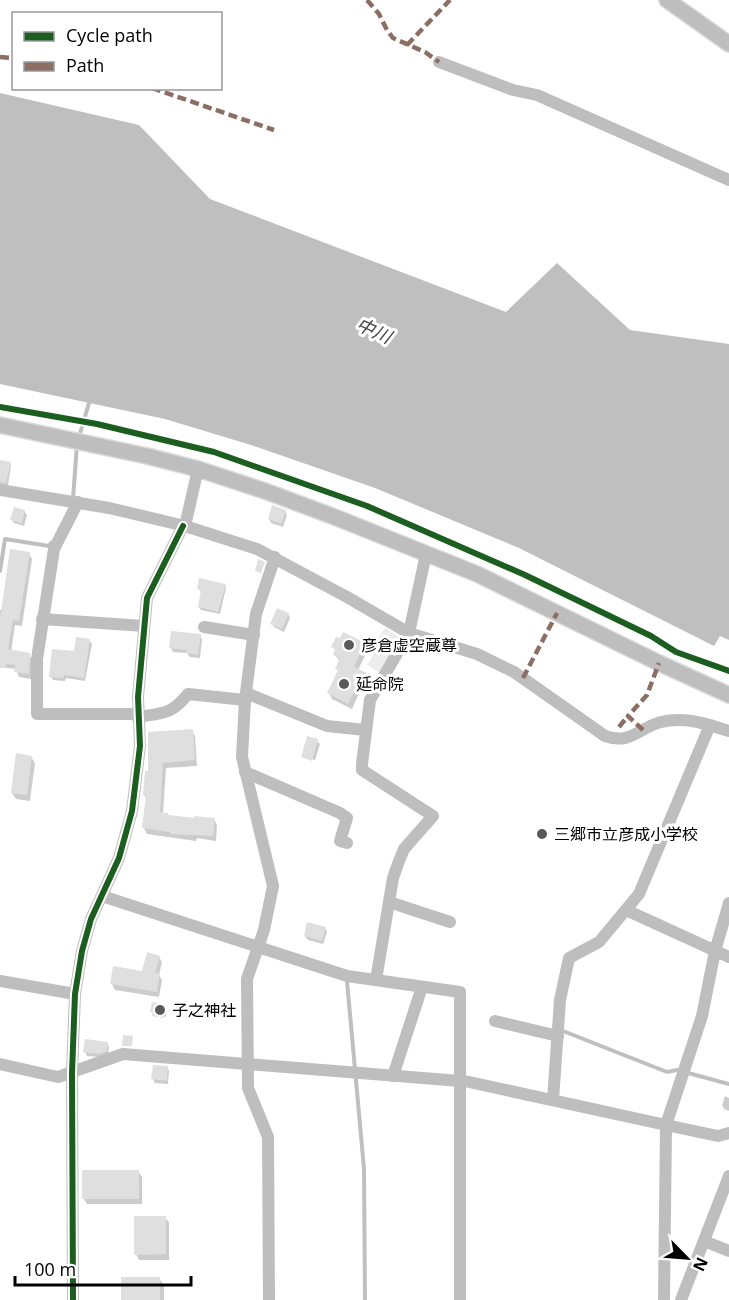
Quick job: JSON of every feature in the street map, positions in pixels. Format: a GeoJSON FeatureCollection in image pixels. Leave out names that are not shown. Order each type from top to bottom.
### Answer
{"type":"FeatureCollection","features":[{"type":"Feature","properties":{"kind":"main road"},"geometry":{"type":"LineString","coordinates":[[667,0],[729,44]]}},
{"type":"Feature","properties":{"kind":"main road"},"geometry":{"type":"LineString","coordinates":[[0,425],[136,453],[198,469],[313,508],[477,574],[729,695]]}},
{"type":"Feature","properties":{"kind":"street"},"geometry":{"type":"LineString","coordinates":[[440,63],[513,90],[537,95],[729,180]]}},
{"type":"Feature","properties":{"kind":"street"},"geometry":{"type":"LineString","coordinates":[[73,1300],[72,1073],[75,994],[82,951],[91,919],[119,858],[132,812],[140,746],[137,716],[147,598],[184,526],[198,469]]}},
{"type":"Feature","properties":{"kind":"street"},"geometry":{"type":"LineString","coordinates":[[0,490],[78,502],[184,526],[242,543],[275,557],[409,633],[477,654],[514,672],[614,740],[622,740],[649,726],[677,719],[692,720],[729,731]]}},
{"type":"Feature","properties":{"kind":"street"},"geometry":{"type":"LineString","coordinates":[[78,502],[54,549],[37,659],[37,714],[137,716],[176,709],[188,694],[246,696],[327,726],[366,730]]}},
{"type":"Feature","properties":{"kind":"street"},"geometry":{"type":"LineString","coordinates":[[376,980],[393,879],[404,849],[433,816],[362,770],[366,730],[373,693],[409,633],[426,554]]}},
{"type":"Feature","properties":{"kind":"street"},"geometry":{"type":"LineString","coordinates":[[269,1300],[268,1137],[248,1088],[247,979],[264,930],[273,886],[242,756],[246,696],[256,614],[275,557]]}},
{"type":"Feature","properties":{"kind":"street"},"geometry":{"type":"LineString","coordinates":[[42,618],[144,626]]}},
{"type":"Feature","properties":{"kind":"street"},"geometry":{"type":"LineString","coordinates":[[204,627],[254,635]]}},
{"type":"Feature","properties":{"kind":"street"},"geometry":{"type":"LineString","coordinates":[[553,1100],[560,1000],[569,958],[599,942],[639,894],[710,725]]}},
{"type":"Feature","properties":{"kind":"street"},"geometry":{"type":"LineString","coordinates":[[245,772],[347,818],[340,841],[347,843]]}},
{"type":"Feature","properties":{"kind":"street"},"geometry":{"type":"LineString","coordinates":[[102,896],[347,976],[460,992],[460,1300]]}},
{"type":"Feature","properties":{"kind":"street"},"geometry":{"type":"LineString","coordinates":[[389,902],[450,922]]}},
{"type":"Feature","properties":{"kind":"street"},"geometry":{"type":"LineString","coordinates":[[664,1300],[666,1125],[702,1016],[715,951],[729,903]]}},
{"type":"Feature","properties":{"kind":"street"},"geometry":{"type":"LineString","coordinates":[[626,910],[729,957]]}},
{"type":"Feature","properties":{"kind":"street"},"geometry":{"type":"LineString","coordinates":[[0,981],[75,994]]}},
{"type":"Feature","properties":{"kind":"street"},"geometry":{"type":"LineString","coordinates":[[393,1076],[422,987]]}},
{"type":"Feature","properties":{"kind":"street"},"geometry":{"type":"LineString","coordinates":[[495,1021],[558,1036]]}},
{"type":"Feature","properties":{"kind":"street"},"geometry":{"type":"LineString","coordinates":[[0,1064],[58,1077],[123,1054],[460,1081],[718,1136],[729,1133]]}},
{"type":"Feature","properties":{"kind":"street"},"geometry":{"type":"LineString","coordinates":[[681,1300],[729,1176]]}},
{"type":"Feature","properties":{"kind":"street"},"geometry":{"type":"LineString","coordinates":[[704,1241],[729,1251]]}},
{"type":"Feature","properties":{"kind":"shaded area"},"geometry":{"type":"Polygon","coordinates":[[[385,628],[400,639],[380,673],[367,665],[379,647],[376,641],[385,628]]]}},
{"type":"Feature","properties":{"kind":"water","name":"中川"},"geometry":{"type":"Polygon","coordinates":[[[0,93],[139,125],[210,199],[506,312],[557,263],[630,330],[729,344],[729,640],[720,636],[714,646],[519,548],[375,488],[251,445],[165,419],[0,384],[0,93]]]}},
{"type":"Feature","properties":{"kind":"building"},"geometry":{"type":"Polygon","coordinates":[[[0,460],[11,462],[6,483],[0,482],[0,460]]]}},
{"type":"Feature","properties":{"kind":"building"},"geometry":{"type":"Polygon","coordinates":[[[272,505],[286,510],[281,524],[268,519],[272,505]]]}},
{"type":"Feature","properties":{"kind":"building"},"geometry":{"type":"Polygon","coordinates":[[[14,507],[25,510],[22,523],[10,520],[14,507]]]}},
{"type":"Feature","properties":{"kind":"building"},"geometry":{"type":"Polygon","coordinates":[[[10,549],[30,552],[19,621],[13,620],[8,649],[30,653],[29,674],[14,672],[15,665],[6,664],[5,668],[0,668],[0,619],[10,549]]]}},
{"type":"Feature","properties":{"kind":"building"},"geometry":{"type":"Polygon","coordinates":[[[258,559],[265,562],[261,573],[255,571],[258,559]]]}},
{"type":"Feature","properties":{"kind":"building"},"geometry":{"type":"Polygon","coordinates":[[[199,578],[226,584],[218,612],[198,607],[201,590],[197,589],[199,578]]]}},
{"type":"Feature","properties":{"kind":"building"},"geometry":{"type":"Polygon","coordinates":[[[277,608],[289,613],[282,629],[270,624],[277,608]]]}},
{"type":"Feature","properties":{"kind":"building"},"geometry":{"type":"Polygon","coordinates":[[[171,631],[201,634],[198,655],[186,653],[187,650],[169,648],[171,631]]]}},
{"type":"Feature","properties":{"kind":"building"},"geometry":{"type":"Polygon","coordinates":[[[343,632],[365,643],[354,667],[369,674],[362,689],[357,686],[348,704],[327,693],[338,670],[335,669],[340,658],[333,655],[335,649],[331,647],[336,637],[340,638],[343,632]]]}},
{"type":"Feature","properties":{"kind":"building"},"geometry":{"type":"Polygon","coordinates":[[[76,637],[90,639],[84,678],[64,675],[64,678],[49,677],[52,649],[74,651],[76,637]]]}},
{"type":"Feature","properties":{"kind":"building"},"geometry":{"type":"Polygon","coordinates":[[[193,729],[195,760],[163,763],[160,812],[194,818],[194,816],[215,818],[213,836],[170,834],[170,832],[142,828],[146,795],[143,795],[145,771],[148,771],[148,732],[193,729]]]}},
{"type":"Feature","properties":{"kind":"building"},"geometry":{"type":"Polygon","coordinates":[[[307,736],[318,739],[312,761],[301,757],[307,736]]]}},
{"type":"Feature","properties":{"kind":"building"},"geometry":{"type":"Polygon","coordinates":[[[16,753],[32,756],[27,795],[11,793],[16,753]]]}},
{"type":"Feature","properties":{"kind":"building"},"geometry":{"type":"Polygon","coordinates":[[[307,922],[326,927],[322,941],[304,936],[307,922]]]}},
{"type":"Feature","properties":{"kind":"building"},"geometry":{"type":"Polygon","coordinates":[[[147,952],[160,956],[155,973],[160,973],[157,992],[110,984],[113,966],[142,971],[147,952]]]}},
{"type":"Feature","properties":{"kind":"building"},"geometry":{"type":"Polygon","coordinates":[[[152,1002],[166,1005],[163,1018],[152,1016],[153,1013],[150,1012],[152,1002]]]}},
{"type":"Feature","properties":{"kind":"building"},"geometry":{"type":"Polygon","coordinates":[[[123,1035],[133,1036],[132,1046],[122,1046],[123,1035]]]}},
{"type":"Feature","properties":{"kind":"building"},"geometry":{"type":"Polygon","coordinates":[[[85,1039],[108,1042],[107,1051],[98,1054],[83,1052],[85,1039]]]}},
{"type":"Feature","properties":{"kind":"building"},"geometry":{"type":"Polygon","coordinates":[[[153,1065],[168,1066],[167,1081],[151,1079],[153,1065]]]}},
{"type":"Feature","properties":{"kind":"building"},"geometry":{"type":"Polygon","coordinates":[[[82,1170],[139,1170],[139,1199],[82,1199],[82,1170]]]}},
{"type":"Feature","properties":{"kind":"building"},"geometry":{"type":"Polygon","coordinates":[[[134,1216],[166,1216],[166,1254],[134,1255],[134,1216]]]}},
{"type":"Feature","properties":{"kind":"building"},"geometry":{"type":"Polygon","coordinates":[[[121,1277],[160,1277],[160,1300],[121,1300],[121,1277]]]}},
{"type":"Feature","properties":{"kind":"waterway"},"geometry":{"type":"LineString","coordinates":[[79,437],[89,403]]}},
{"type":"Feature","properties":{"kind":"waterway"},"geometry":{"type":"LineString","coordinates":[[73,499],[77,444]]}},
{"type":"Feature","properties":{"kind":"waterway"},"geometry":{"type":"LineString","coordinates":[[0,571],[5,539],[49,546],[51,543]]}},
{"type":"Feature","properties":{"kind":"waterway"},"geometry":{"type":"LineString","coordinates":[[347,981],[364,1169],[365,1300]]}},
{"type":"Feature","properties":{"kind":"waterway"},"geometry":{"type":"LineString","coordinates":[[563,1031],[667,1072],[677,1070],[729,1084]]}},
{"type":"Feature","properties":{"kind":"marked path"},"geometry":{"type":"LineString","coordinates":[[367,0],[379,14],[393,38],[425,52],[439,62]]}},
{"type":"Feature","properties":{"kind":"marked path"},"geometry":{"type":"LineString","coordinates":[[407,45],[450,0]]}},
{"type":"Feature","properties":{"kind":"marked path"},"geometry":{"type":"LineString","coordinates":[[0,57],[12,58]]}},
{"type":"Feature","properties":{"kind":"marked path"},"geometry":{"type":"LineString","coordinates":[[158,90],[274,130]]}},
{"type":"Feature","properties":{"kind":"marked path"},"geometry":{"type":"LineString","coordinates":[[523,678],[557,613]]}},
{"type":"Feature","properties":{"kind":"marked path"},"geometry":{"type":"LineString","coordinates":[[643,730],[628,716],[647,695],[659,663]]}},
{"type":"Feature","properties":{"kind":"marked path"},"geometry":{"type":"LineString","coordinates":[[619,727],[628,716]]}},
{"type":"Feature","properties":{"kind":"cycle path"},"geometry":{"type":"LineString","coordinates":[[0,407],[97,424],[214,452],[367,506],[525,575],[651,636],[676,652],[729,671]]}},
{"type":"Feature","properties":{"kind":"cycle path"},"geometry":{"type":"LineString","coordinates":[[73,1300],[72,1073],[75,994],[82,951],[91,919],[119,858],[132,811],[140,746],[138,697],[147,598],[183,526]]}},
{"type":"Feature","properties":{"kind":"place","name":"彦倉虚空蔵尊"},"geometry":{"type":"Point","coordinates":[349,645]}},
{"type":"Feature","properties":{"kind":"place","name":"延命院"},"geometry":{"type":"Point","coordinates":[344,684]}},
{"type":"Feature","properties":{"kind":"place","name":"三郷市立彦成小学校"},"geometry":{"type":"Point","coordinates":[542,834]}},
{"type":"Feature","properties":{"kind":"place","name":"子之神社"},"geometry":{"type":"Point","coordinates":[160,1010]}}]}
